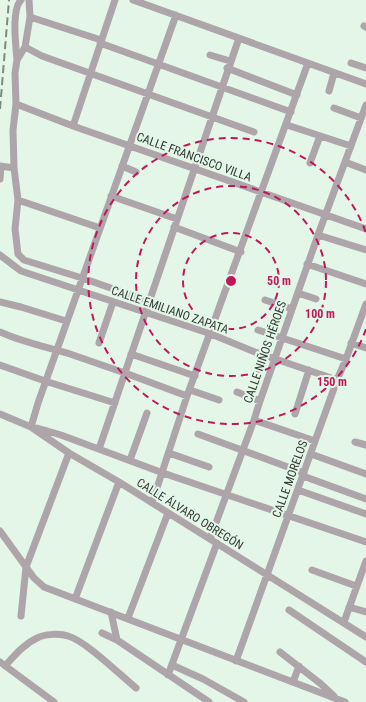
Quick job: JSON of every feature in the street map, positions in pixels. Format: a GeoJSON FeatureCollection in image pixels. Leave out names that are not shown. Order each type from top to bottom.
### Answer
{"type":"FeatureCollection","features":[{"type":"Feature","properties":{"kind":"street"},"geometry":{"type":"LineString","coordinates":[[22,0],[18,3],[15,23],[17,60],[15,73],[16,104],[13,130],[14,168],[18,200],[15,229],[18,254],[24,260],[148,301]]}},
{"type":"Feature","properties":{"kind":"street"},"geometry":{"type":"LineString","coordinates":[[17,60],[25,47],[30,17],[29,0]]}},
{"type":"Feature","properties":{"kind":"street"},"geometry":{"type":"LineString","coordinates":[[73,126],[115,0]]}},
{"type":"Feature","properties":{"kind":"street"},"geometry":{"type":"LineString","coordinates":[[133,0],[366,84]]}},
{"type":"Feature","properties":{"kind":"street"},"geometry":{"type":"LineString","coordinates":[[176,15],[66,321],[31,427],[61,435],[163,473],[366,542]]}},
{"type":"Feature","properties":{"kind":"street"},"geometry":{"type":"LineString","coordinates":[[30,17],[101,41],[158,64],[291,112]]}},
{"type":"Feature","properties":{"kind":"street"},"geometry":{"type":"LineString","coordinates":[[99,449],[221,86],[239,38]]}},
{"type":"Feature","properties":{"kind":"street"},"geometry":{"type":"LineString","coordinates":[[25,47],[42,56],[254,132]]}},
{"type":"Feature","properties":{"kind":"street"},"geometry":{"type":"LineString","coordinates":[[210,55],[229,65],[298,95]]}},
{"type":"Feature","properties":{"kind":"street"},"geometry":{"type":"LineString","coordinates":[[152,503],[188,393],[298,95],[308,63]]}},
{"type":"Feature","properties":{"kind":"street"},"geometry":{"type":"LineString","coordinates":[[352,63],[366,68]]}},
{"type":"Feature","properties":{"kind":"street"},"geometry":{"type":"LineString","coordinates":[[329,91],[334,73]]}},
{"type":"Feature","properties":{"kind":"street","name":"CALLE FRANCISCO VILLA"},"geometry":{"type":"LineString","coordinates":[[16,104],[193,169],[366,229]]}},
{"type":"Feature","properties":{"kind":"street","name":"CALLE NIÑOS HÉROES"},"geometry":{"type":"LineString","coordinates":[[210,539],[366,105]]}},
{"type":"Feature","properties":{"kind":"street"},"geometry":{"type":"LineString","coordinates":[[334,108],[361,118]]}},
{"type":"Feature","properties":{"kind":"street"},"geometry":{"type":"LineString","coordinates":[[287,125],[351,146]]}},
{"type":"Feature","properties":{"kind":"street"},"geometry":{"type":"LineString","coordinates":[[310,163],[320,136]]}},
{"type":"Feature","properties":{"kind":"street"},"geometry":{"type":"LineString","coordinates":[[345,162],[366,170]]}},
{"type":"Feature","properties":{"kind":"street"},"geometry":{"type":"LineString","coordinates":[[0,179],[1,166],[14,168]]}},
{"type":"Feature","properties":{"kind":"street"},"geometry":{"type":"LineString","coordinates":[[122,166],[136,172]]}},
{"type":"Feature","properties":{"kind":"street"},"geometry":{"type":"LineString","coordinates":[[111,196],[176,219]]}},
{"type":"Feature","properties":{"kind":"street"},"geometry":{"type":"LineString","coordinates":[[18,200],[100,228]]}},
{"type":"Feature","properties":{"kind":"street"},"geometry":{"type":"LineString","coordinates":[[174,227],[240,252]]}},
{"type":"Feature","properties":{"kind":"street"},"geometry":{"type":"LineString","coordinates":[[318,235],[366,250]]}},
{"type":"Feature","properties":{"kind":"street","name":"CALLE EMILIANO ZAPATA"},"geometry":{"type":"LineString","coordinates":[[0,255],[21,271],[211,334],[255,352],[337,380]]}},
{"type":"Feature","properties":{"kind":"street"},"geometry":{"type":"LineString","coordinates":[[308,264],[366,284]]}},
{"type":"Feature","properties":{"kind":"street"},"geometry":{"type":"LineString","coordinates":[[298,293],[316,299]]}},
{"type":"Feature","properties":{"kind":"street"},"geometry":{"type":"LineString","coordinates":[[265,300],[292,309]]}},
{"type":"Feature","properties":{"kind":"street"},"geometry":{"type":"LineString","coordinates":[[0,302],[66,321]]}},
{"type":"Feature","properties":{"kind":"street"},"geometry":{"type":"LineString","coordinates":[[99,343],[113,302]]}},
{"type":"Feature","properties":{"kind":"street","name":"CALLE MORELOS"},"geometry":{"type":"LineString","coordinates":[[236,661],[337,380],[351,343],[364,317],[366,304]]}},
{"type":"Feature","properties":{"kind":"street"},"geometry":{"type":"LineString","coordinates":[[258,330],[346,359]]}},
{"type":"Feature","properties":{"kind":"street"},"geometry":{"type":"LineString","coordinates":[[0,332],[16,340],[56,350],[188,393],[219,400]]}},
{"type":"Feature","properties":{"kind":"street"},"geometry":{"type":"LineString","coordinates":[[351,343],[366,348]]}},
{"type":"Feature","properties":{"kind":"street"},"geometry":{"type":"LineString","coordinates":[[131,354],[195,376]]}},
{"type":"Feature","properties":{"kind":"street"},"geometry":{"type":"LineString","coordinates":[[0,365],[115,403]]}},
{"type":"Feature","properties":{"kind":"street"},"geometry":{"type":"LineString","coordinates":[[295,414],[309,370]]}},
{"type":"Feature","properties":{"kind":"street"},"geometry":{"type":"LineString","coordinates":[[237,392],[260,401]]}},
{"type":"Feature","properties":{"kind":"street"},"geometry":{"type":"LineString","coordinates":[[130,460],[146,413]]}},
{"type":"Feature","properties":{"kind":"street","name":"CALLE ÁLVARO OBREGÓN"},"geometry":{"type":"LineString","coordinates":[[0,414],[31,427],[69,453],[119,482],[366,637]]}},
{"type":"Feature","properties":{"kind":"street"},"geometry":{"type":"LineString","coordinates":[[254,420],[315,441]]}},
{"type":"Feature","properties":{"kind":"street"},"geometry":{"type":"LineString","coordinates":[[198,434],[243,450],[366,499]]}},
{"type":"Feature","properties":{"kind":"street"},"geometry":{"type":"LineString","coordinates":[[355,442],[366,445]]}},
{"type":"Feature","properties":{"kind":"street"},"geometry":{"type":"LineString","coordinates":[[21,616],[26,567],[69,453]]}},
{"type":"Feature","properties":{"kind":"street"},"geometry":{"type":"LineString","coordinates":[[169,453],[209,467]]}},
{"type":"Feature","properties":{"kind":"street"},"geometry":{"type":"LineString","coordinates":[[311,454],[366,474]]}},
{"type":"Feature","properties":{"kind":"street"},"geometry":{"type":"LineString","coordinates":[[75,599],[119,482]]}},
{"type":"Feature","properties":{"kind":"street"},"geometry":{"type":"LineString","coordinates":[[298,490],[366,514]]}},
{"type":"Feature","properties":{"kind":"street"},"geometry":{"type":"LineString","coordinates":[[128,618],[168,513]]}},
{"type":"Feature","properties":{"kind":"street"},"geometry":{"type":"LineString","coordinates":[[0,531],[34,578],[44,587],[345,702]]}},
{"type":"Feature","properties":{"kind":"street"},"geometry":{"type":"LineString","coordinates":[[168,675],[217,543]]}},
{"type":"Feature","properties":{"kind":"street"},"geometry":{"type":"LineString","coordinates":[[344,622],[356,586],[364,573],[366,561]]}},
{"type":"Feature","properties":{"kind":"street"},"geometry":{"type":"LineString","coordinates":[[312,570],[356,586]]}},
{"type":"Feature","properties":{"kind":"street"},"geometry":{"type":"LineString","coordinates":[[349,607],[366,612]]}},
{"type":"Feature","properties":{"kind":"street"},"geometry":{"type":"LineString","coordinates":[[289,610],[366,662]]}},
{"type":"Feature","properties":{"kind":"street"},"geometry":{"type":"LineString","coordinates":[[111,612],[117,640]]}},
{"type":"Feature","properties":{"kind":"street"},"geometry":{"type":"LineString","coordinates":[[102,633],[117,640],[209,702]]}},
{"type":"Feature","properties":{"kind":"street"},"geometry":{"type":"LineString","coordinates":[[54,702],[2,664],[38,637],[67,635],[79,640],[136,688]]}},
{"type":"Feature","properties":{"kind":"street"},"geometry":{"type":"LineString","coordinates":[[280,652],[322,684],[337,699]]}},
{"type":"Feature","properties":{"kind":"street"},"geometry":{"type":"LineString","coordinates":[[172,665],[203,679],[244,702]]}},
{"type":"Feature","properties":{"kind":"street"},"geometry":{"type":"LineString","coordinates":[[293,682],[299,666]]}},
{"type":"Feature","properties":{"kind":"railway"},"geometry":{"type":"LineString","coordinates":[[0,109],[9,0]]}}]}
